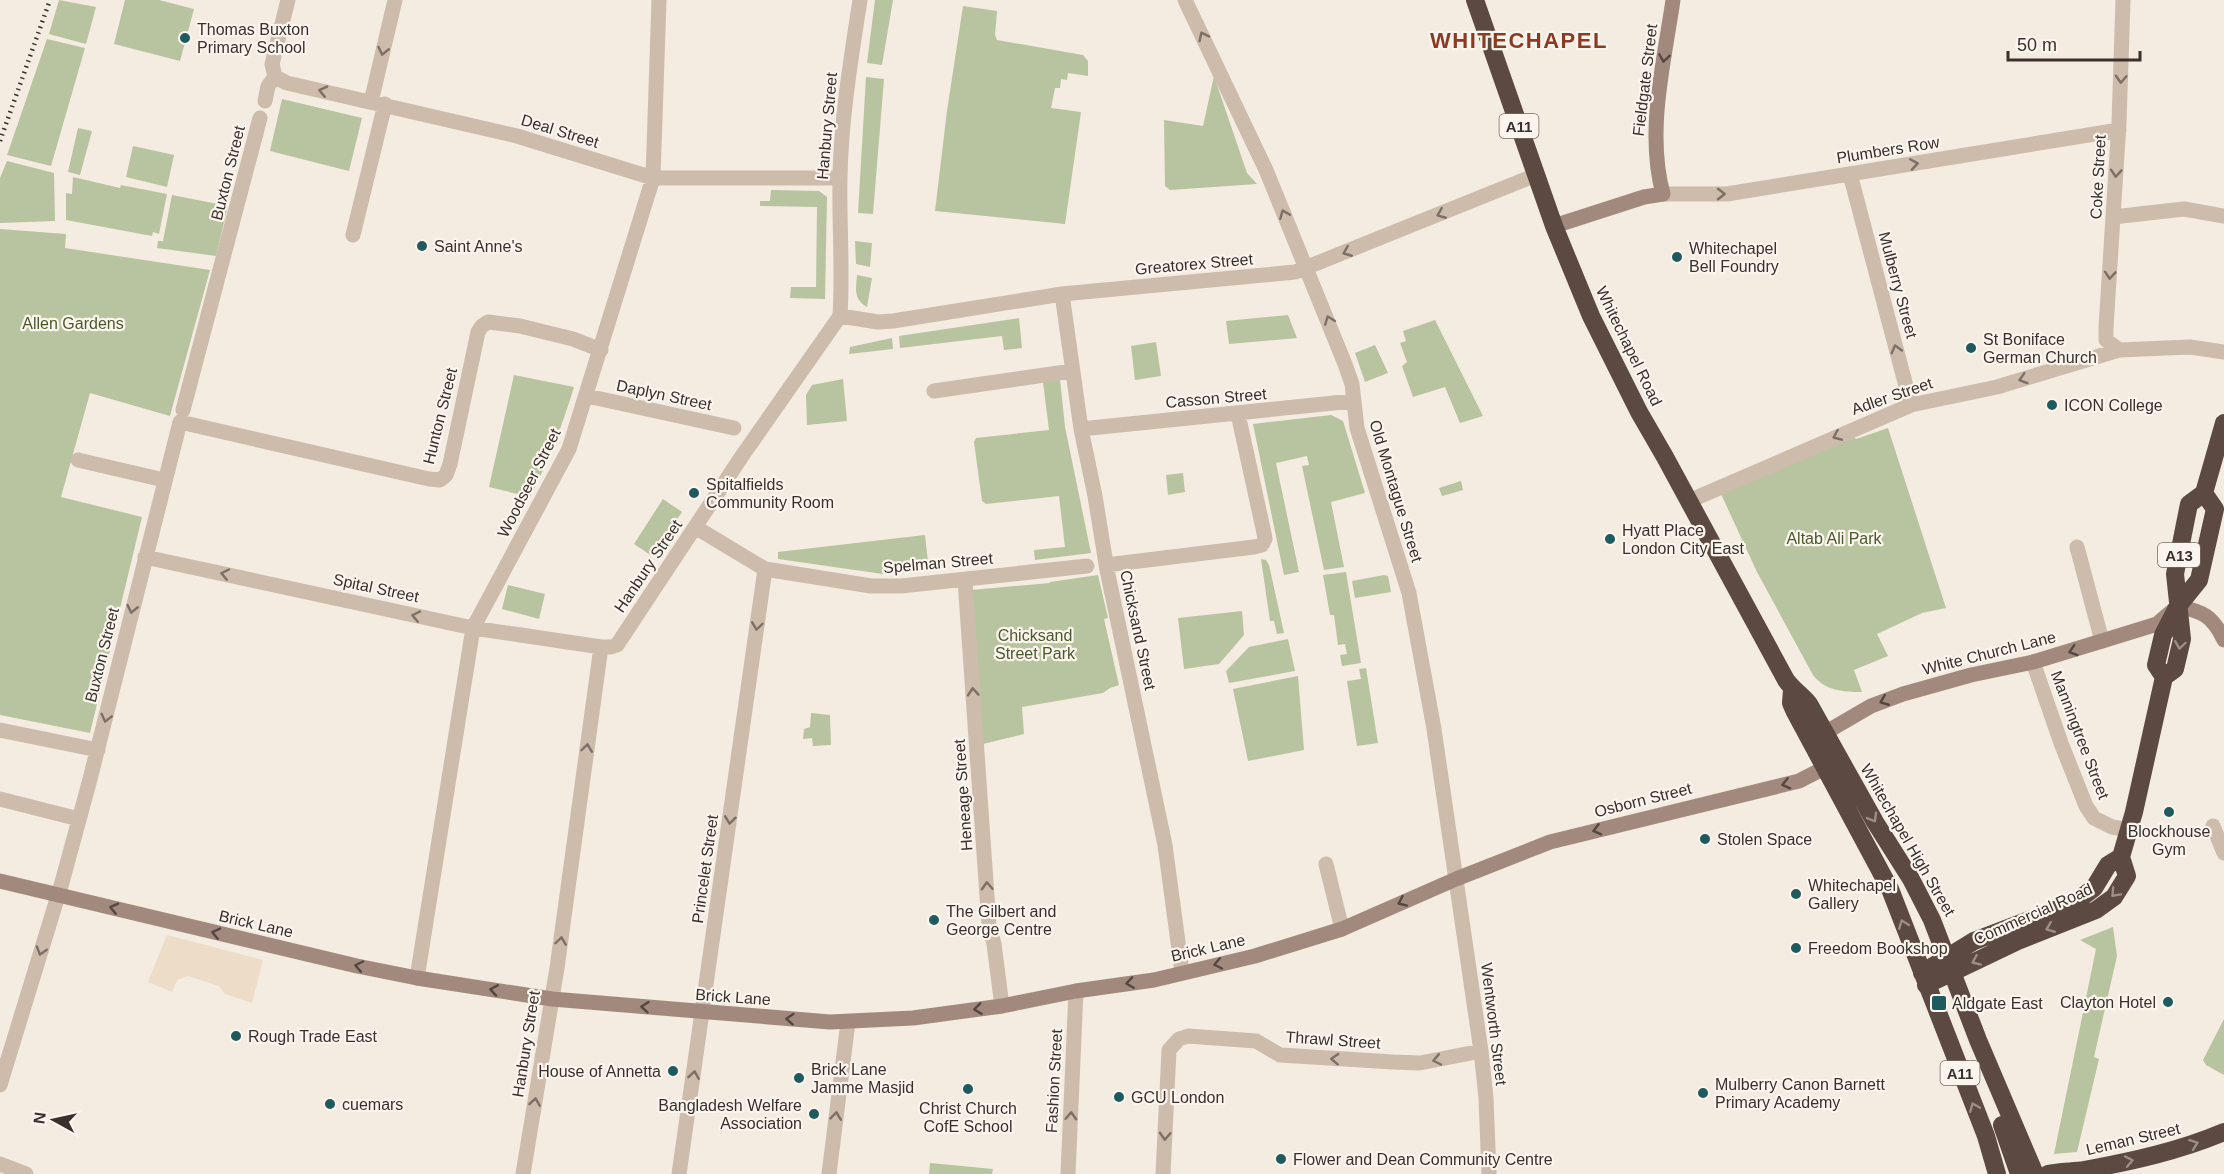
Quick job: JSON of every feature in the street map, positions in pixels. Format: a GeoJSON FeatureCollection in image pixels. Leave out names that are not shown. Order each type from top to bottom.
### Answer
{"type":"FeatureCollection","features":[{"type":"Feature","properties":{"kind":"highway","name":"Whitechapel Road"},"geometry":{"type":"LineString","coordinates":[[1475,0],[1567,261],[1607,348],[1639,412],[1792,690],[1791,703],[1818,737],[1832,765]]}},
{"type":"Feature","properties":{"kind":"highway","name":"Commercial Road"},"geometry":{"type":"LineString","coordinates":[[1924,980],[1950,965],[1974,941],[2074,903],[2094,888],[2108,865],[2121,857],[2164,677],[2175,669],[2182,639],[2175,574],[2189,504],[2204,493],[2224,423]]}},
{"type":"Feature","properties":{"kind":"highway","name":"A13"},"geometry":{"type":"LineString","coordinates":[[2178,606],[2199,580],[2219,509],[2204,493]]}},
{"type":"Feature","properties":{"kind":"highway","name":"Whitechapel High Street"},"geometry":{"type":"LineString","coordinates":[[1832,765],[1875,822],[1911,879],[1937,932],[1978,1040],[2035,1174]]}},
{"type":"Feature","properties":{"kind":"highway","name":"A11"},"geometry":{"type":"LineString","coordinates":[[1832,765],[1883,873],[1986,1136],[1997,1174]]}},
{"type":"Feature","properties":{"kind":"highway"},"geometry":{"type":"LineString","coordinates":[[1978,1040],[1987,1085],[2019,1174]]}},
{"type":"Feature","properties":{"kind":"highway","name":"Leman Street"},"geometry":{"type":"LineString","coordinates":[[2048,1174],[2084,1170],[2171,1151],[2224,1132]]}},
{"type":"Feature","properties":{"kind":"main road","name":"Fieldgate Street"},"geometry":{"type":"LineString","coordinates":[[1663,194],[1657,174],[1655,153],[1658,100],[1673,0]]}},
{"type":"Feature","properties":{"kind":"main road"},"geometry":{"type":"LineString","coordinates":[[1554,226],[1644,197],[1663,194]]}},
{"type":"Feature","properties":{"kind":"main road"},"geometry":{"type":"LineString","coordinates":[[2178,606],[2203,612],[2218,628],[2224,640]]}},
{"type":"Feature","properties":{"kind":"main road","name":"White Church Lane"},"geometry":{"type":"LineString","coordinates":[[1818,737],[1871,706],[1902,694],[1971,675],[2033,662],[2157,624],[2178,606]]}},
{"type":"Feature","properties":{"kind":"main road","name":"Osborn Street"},"geometry":{"type":"LineString","coordinates":[[1456,879],[1550,842],[1799,781],[1832,765]]}},
{"type":"Feature","properties":{"kind":"main road","name":"Brick Lane"},"geometry":{"type":"LineString","coordinates":[[0,881],[357,966],[417,978],[552,999],[703,1013],[848,1022],[913,1018],[1002,1006],[1076,991],[1154,980],[1255,956],[1342,929],[1456,879]]}},
{"type":"Feature","properties":{"kind":"street"},"geometry":{"type":"LineString","coordinates":[[265,101],[268,86],[275,77],[272,64],[288,0]]}},
{"type":"Feature","properties":{"kind":"street"},"geometry":{"type":"LineString","coordinates":[[353,235],[395,0]]}},
{"type":"Feature","properties":{"kind":"street","name":"Woodseer Street"},"geometry":{"type":"LineString","coordinates":[[417,978],[473,628],[569,449],[601,350],[641,210],[653,178],[659,0]]}},
{"type":"Feature","properties":{"kind":"street","name":"Hanbury Street"},"geometry":{"type":"LineString","coordinates":[[524,1174],[552,999],[600,647],[616,645],[742,456],[840,316],[842,292],[840,178],[849,70],[860,0]]}},
{"type":"Feature","properties":{"kind":"street","name":"Old Montague Street"},"geometry":{"type":"LineString","coordinates":[[1185,0],[1266,170],[1350,377],[1357,428],[1409,593],[1445,799],[1456,879]]}},
{"type":"Feature","properties":{"kind":"street","name":"Coke Street"},"geometry":{"type":"LineString","coordinates":[[2119,350],[2106,340],[2119,130],[2123,0]]}},
{"type":"Feature","properties":{"kind":"street","name":"Deal Street"},"geometry":{"type":"LineString","coordinates":[[275,77],[288,83],[517,136],[653,178],[840,178]]}},
{"type":"Feature","properties":{"kind":"street","name":"Buxton Street"},"geometry":{"type":"LineString","coordinates":[[0,1085],[98,750],[164,480],[261,118]]}},
{"type":"Feature","properties":{"kind":"street","name":"Plumbers Row"},"geometry":{"type":"LineString","coordinates":[[1663,194],[1727,194],[2119,130]]}},
{"type":"Feature","properties":{"kind":"street","name":"Mulberry Street"},"geometry":{"type":"LineString","coordinates":[[1850,174],[1911,405]]}},
{"type":"Feature","properties":{"kind":"street","name":"Greatorex Street"},"geometry":{"type":"LineString","coordinates":[[840,316],[878,322],[893,321],[1062,294],[1295,272],[1536,175]]}},
{"type":"Feature","properties":{"kind":"street"},"geometry":{"type":"LineString","coordinates":[[2113,217],[2184,210],[2224,216]]}},
{"type":"Feature","properties":{"kind":"street","name":"Chicksand Street"},"geometry":{"type":"LineString","coordinates":[[1062,294],[1081,429],[1106,565],[1165,845],[1182,972]]}},
{"type":"Feature","properties":{"kind":"street","name":"Hunton Street"},"geometry":{"type":"LineString","coordinates":[[182,416],[417,477],[440,480],[446,475],[450,464],[478,332],[482,326],[488,322],[520,326],[573,339],[601,350]]}},
{"type":"Feature","properties":{"kind":"street","name":"Adler Street"},"geometry":{"type":"LineString","coordinates":[[1689,501],[1911,405],[1997,387],[2119,350],[2190,347],[2224,351]]}},
{"type":"Feature","properties":{"kind":"street"},"geometry":{"type":"LineString","coordinates":[[934,391],[1072,371]]}},
{"type":"Feature","properties":{"kind":"street","name":"Daplyn Street"},"geometry":{"type":"LineString","coordinates":[[587,396],[734,428]]}},
{"type":"Feature","properties":{"kind":"street","name":"Casson Street"},"geometry":{"type":"LineString","coordinates":[[1081,429],[1353,401]]}},
{"type":"Feature","properties":{"kind":"street"},"geometry":{"type":"LineString","coordinates":[[1106,565],[1260,547],[1265,539],[1238,414]]}},
{"type":"Feature","properties":{"kind":"street"},"geometry":{"type":"LineString","coordinates":[[78,460],[164,480]]}},
{"type":"Feature","properties":{"kind":"street","name":"Spelman Street"},"geometry":{"type":"LineString","coordinates":[[695,527],[765,568],[871,586],[901,586],[1088,566]]}},
{"type":"Feature","properties":{"kind":"street"},"geometry":{"type":"LineString","coordinates":[[2077,547],[2102,641]]}},
{"type":"Feature","properties":{"kind":"street","name":"Spital Street"},"geometry":{"type":"LineString","coordinates":[[145,557],[473,628],[600,647]]}},
{"type":"Feature","properties":{"kind":"street","name":"Princelet Street"},"geometry":{"type":"LineString","coordinates":[[679,1174],[765,568]]}},
{"type":"Feature","properties":{"kind":"street","name":"Heneage Street"},"geometry":{"type":"LineString","coordinates":[[965,580],[989,925],[994,944],[1002,1006]]}},
{"type":"Feature","properties":{"kind":"street","name":"Manningtree Street"},"geometry":{"type":"LineString","coordinates":[[2033,662],[2086,806],[2094,818],[2129,830]]}},
{"type":"Feature","properties":{"kind":"street"},"geometry":{"type":"LineString","coordinates":[[0,730],[98,750]]}},
{"type":"Feature","properties":{"kind":"street"},"geometry":{"type":"LineString","coordinates":[[0,799],[79,819]]}},
{"type":"Feature","properties":{"kind":"street"},"geometry":{"type":"LineString","coordinates":[[2213,826],[2224,853]]}},
{"type":"Feature","properties":{"kind":"street"},"geometry":{"type":"LineString","coordinates":[[1326,864],[1342,929]]}},
{"type":"Feature","properties":{"kind":"street","name":"Wentworth Street"},"geometry":{"type":"LineString","coordinates":[[1456,879],[1481,1051],[1486,1098],[1489,1174]]}},
{"type":"Feature","properties":{"kind":"street","name":"Fashion Street"},"geometry":{"type":"LineString","coordinates":[[1068,1174],[1076,991]]}},
{"type":"Feature","properties":{"kind":"street"},"geometry":{"type":"LineString","coordinates":[[829,1174],[848,1022]]}},
{"type":"Feature","properties":{"kind":"street","name":"Thrawl Street"},"geometry":{"type":"LineString","coordinates":[[1163,1174],[1169,1050],[1179,1039],[1188,1036],[1256,1041],[1280,1056],[1411,1063],[1481,1051]]}},
{"type":"Feature","properties":{"kind":"street"},"geometry":{"type":"LineString","coordinates":[[0,1164],[26,1174]]}},
{"type":"Feature","properties":{"kind":"green space"},"geometry":{"type":"Polygon","coordinates":[[[59,0],[96,7],[86,44],[49,34],[59,0]]]}},
{"type":"Feature","properties":{"kind":"green space"},"geometry":{"type":"Polygon","coordinates":[[[125,0],[159,0],[194,9],[180,61],[114,44],[125,0]]]}},
{"type":"Feature","properties":{"kind":"green space"},"geometry":{"type":"Polygon","coordinates":[[[875,0],[893,0],[882,65],[867,63],[875,0]]]}},
{"type":"Feature","properties":{"kind":"green space"},"geometry":{"type":"Polygon","coordinates":[[[963,6],[997,11],[995,35],[997,40],[1083,55],[1088,61],[1088,76],[1068,73],[1067,80],[1061,79],[1060,88],[1055,88],[1051,108],[1081,112],[1065,224],[935,211],[963,6]]]}},
{"type":"Feature","properties":{"kind":"green space"},"geometry":{"type":"Polygon","coordinates":[[[47,39],[85,48],[51,166],[7,155],[47,39]]]}},
{"type":"Feature","properties":{"kind":"green space"},"geometry":{"type":"Polygon","coordinates":[[[1214,76],[1247,173],[1257,184],[1170,190],[1165,186],[1164,120],[1203,126],[1214,76]]]}},
{"type":"Feature","properties":{"kind":"green space"},"geometry":{"type":"Polygon","coordinates":[[[866,77],[884,79],[873,214],[858,213],[866,77]]]}},
{"type":"Feature","properties":{"kind":"green space"},"geometry":{"type":"Polygon","coordinates":[[[282,99],[362,118],[349,171],[270,151],[282,99]]]}},
{"type":"Feature","properties":{"kind":"green space"},"geometry":{"type":"Polygon","coordinates":[[[78,128],[92,131],[80,175],[68,172],[78,128]]]}},
{"type":"Feature","properties":{"kind":"green space"},"geometry":{"type":"Polygon","coordinates":[[[133,146],[174,155],[167,187],[126,177],[133,146]]]}},
{"type":"Feature","properties":{"kind":"green space"},"geometry":{"type":"Polygon","coordinates":[[[7,161],[54,173],[55,221],[0,223],[0,178],[7,161]]]}},
{"type":"Feature","properties":{"kind":"green space"},"geometry":{"type":"Polygon","coordinates":[[[73,177],[120,188],[121,185],[167,194],[159,234],[153,232],[152,236],[66,220],[66,193],[72,194],[73,177]]]}},
{"type":"Feature","properties":{"kind":"green space"},"geometry":{"type":"Polygon","coordinates":[[[771,190],[819,191],[827,197],[825,299],[790,298],[791,287],[816,287],[817,207],[760,206],[760,201],[770,201],[771,190]]]}},
{"type":"Feature","properties":{"kind":"green space"},"geometry":{"type":"Polygon","coordinates":[[[172,195],[228,206],[216,256],[157,248],[158,241],[163,241],[172,195]]]}},
{"type":"Feature","properties":{"kind":"green space","name":"Allen Gardens"},"geometry":{"type":"Polygon","coordinates":[[[0,229],[66,234],[65,248],[210,270],[170,416],[90,393],[61,497],[142,517],[90,733],[0,715],[0,229]]]}},
{"type":"Feature","properties":{"kind":"green space"},"geometry":{"type":"Polygon","coordinates":[[[855,241],[872,243],[870,267],[856,264],[855,241]]]}},
{"type":"Feature","properties":{"kind":"green space"},"geometry":{"type":"Polygon","coordinates":[[[857,275],[872,278],[867,307],[857,297],[857,275]]]}},
{"type":"Feature","properties":{"kind":"green space"},"geometry":{"type":"Polygon","coordinates":[[[1288,315],[1297,338],[1229,344],[1226,321],[1288,315]]]}},
{"type":"Feature","properties":{"kind":"green space"},"geometry":{"type":"Polygon","coordinates":[[[1019,318],[1022,348],[1004,350],[1002,336],[900,348],[899,336],[1019,318]]]}},
{"type":"Feature","properties":{"kind":"green space"},"geometry":{"type":"Polygon","coordinates":[[[1435,320],[1483,416],[1460,423],[1445,387],[1413,397],[1402,366],[1407,362],[1400,343],[1406,341],[1403,331],[1435,320]]]}},
{"type":"Feature","properties":{"kind":"green space"},"geometry":{"type":"Polygon","coordinates":[[[892,338],[893,349],[849,354],[850,347],[892,338]]]}},
{"type":"Feature","properties":{"kind":"green space"},"geometry":{"type":"Polygon","coordinates":[[[1156,342],[1161,376],[1135,380],[1131,346],[1156,342]]]}},
{"type":"Feature","properties":{"kind":"green space"},"geometry":{"type":"Polygon","coordinates":[[[1375,345],[1388,373],[1365,382],[1355,353],[1375,345]]]}},
{"type":"Feature","properties":{"kind":"green space"},"geometry":{"type":"Polygon","coordinates":[[[514,375],[574,387],[555,443],[530,497],[489,487],[514,375]]]}},
{"type":"Feature","properties":{"kind":"green space"},"geometry":{"type":"Polygon","coordinates":[[[843,379],[847,421],[807,425],[806,395],[812,385],[843,379]]]}},
{"type":"Feature","properties":{"kind":"green space"},"geometry":{"type":"Polygon","coordinates":[[[1060,379],[1065,427],[1091,553],[1035,560],[1034,550],[1065,547],[1059,496],[986,504],[982,501],[974,442],[976,438],[1049,430],[1043,382],[1060,379]]]}},
{"type":"Feature","properties":{"kind":"green space"},"geometry":{"type":"Polygon","coordinates":[[[1331,415],[1343,421],[1365,493],[1331,502],[1344,567],[1324,570],[1302,466],[1309,465],[1307,456],[1276,463],[1299,572],[1284,575],[1253,424],[1331,415]]]}},
{"type":"Feature","properties":{"kind":"green space","name":"Altab Ali Park"},"geometry":{"type":"Polygon","coordinates":[[[1888,428],[1946,608],[1922,613],[1877,634],[1888,656],[1854,670],[1862,692],[1842,691],[1823,684],[1813,675],[1757,572],[1721,494],[1853,436],[1856,439],[1888,428]]]}},
{"type":"Feature","properties":{"kind":"green space"},"geometry":{"type":"Polygon","coordinates":[[[1183,473],[1185,492],[1168,495],[1166,475],[1183,473]]]}},
{"type":"Feature","properties":{"kind":"green space"},"geometry":{"type":"Polygon","coordinates":[[[1461,481],[1463,490],[1442,496],[1439,488],[1461,481]]]}},
{"type":"Feature","properties":{"kind":"green space"},"geometry":{"type":"Polygon","coordinates":[[[663,499],[682,512],[652,556],[634,544],[663,499]]]}},
{"type":"Feature","properties":{"kind":"green space"},"geometry":{"type":"Polygon","coordinates":[[[925,535],[929,571],[883,574],[778,559],[778,552],[925,535]]]}},
{"type":"Feature","properties":{"kind":"green space"},"geometry":{"type":"Polygon","coordinates":[[[1261,559],[1266,560],[1269,565],[1284,633],[1277,634],[1274,621],[1270,621],[1261,559]]]}},
{"type":"Feature","properties":{"kind":"green space"},"geometry":{"type":"Polygon","coordinates":[[[1346,572],[1361,663],[1342,666],[1340,655],[1347,654],[1345,644],[1338,645],[1334,615],[1330,615],[1323,575],[1346,572]]]}},
{"type":"Feature","properties":{"kind":"green space","name":"Chicksand Street Park"},"geometry":{"type":"Polygon","coordinates":[[[1098,575],[1108,618],[1104,619],[1119,685],[1103,693],[1022,707],[1024,734],[983,744],[971,590],[1050,583],[1098,575]]]}},
{"type":"Feature","properties":{"kind":"green space"},"geometry":{"type":"Polygon","coordinates":[[[1388,576],[1391,592],[1355,598],[1352,581],[1388,576]]]}},
{"type":"Feature","properties":{"kind":"green space"},"geometry":{"type":"Polygon","coordinates":[[[508,585],[545,594],[539,619],[502,609],[508,585]]]}},
{"type":"Feature","properties":{"kind":"green space"},"geometry":{"type":"Polygon","coordinates":[[[1242,611],[1244,635],[1219,664],[1184,669],[1178,618],[1242,611]]]}},
{"type":"Feature","properties":{"kind":"green space"},"geometry":{"type":"Polygon","coordinates":[[[1288,639],[1295,671],[1229,683],[1226,671],[1249,647],[1288,639]]]}},
{"type":"Feature","properties":{"kind":"green space"},"geometry":{"type":"Polygon","coordinates":[[[1366,668],[1378,743],[1357,746],[1347,681],[1361,679],[1359,669],[1366,668]]]}},
{"type":"Feature","properties":{"kind":"green space"},"geometry":{"type":"Polygon","coordinates":[[[1298,676],[1304,750],[1248,761],[1233,689],[1298,676]]]}},
{"type":"Feature","properties":{"kind":"green space"},"geometry":{"type":"Polygon","coordinates":[[[811,713],[830,715],[831,745],[813,746],[812,738],[803,739],[804,729],[810,727],[811,713]]]}},
{"type":"Feature","properties":{"kind":"green space"},"geometry":{"type":"Polygon","coordinates":[[[2113,927],[2117,956],[2094,1057],[2099,1059],[2077,1152],[2054,1154],[2096,949],[2080,940],[2113,927]]]}},
{"type":"Feature","properties":{"kind":"green space"},"geometry":{"type":"Polygon","coordinates":[[[2224,1019],[2224,1075],[2206,1065],[2203,1060],[2224,1019]]]}},
{"type":"Feature","properties":{"kind":"green space"},"geometry":{"type":"Polygon","coordinates":[[[930,1163],[993,1169],[992,1174],[929,1174],[930,1163]]]}},
{"type":"Feature","properties":{"kind":"shaded area"},"geometry":{"type":"Polygon","coordinates":[[[167,935],[263,960],[252,1003],[225,994],[219,986],[188,976],[177,980],[172,992],[148,982],[167,935]]]}},
{"type":"Feature","properties":{"kind":"railway"},"geometry":{"type":"LineString","coordinates":[[0,141],[50,0]]}},
{"type":"Feature","properties":{"kind":"place","name":"Thomas Buxton Primary School"},"geometry":{"type":"Point","coordinates":[185,38]}},
{"type":"Feature","properties":{"kind":"place","name":"Saint Anne's"},"geometry":{"type":"Point","coordinates":[422,246]}},
{"type":"Feature","properties":{"kind":"place","name":"Whitechapel Bell Foundry"},"geometry":{"type":"Point","coordinates":[1677,257]}},
{"type":"Feature","properties":{"kind":"place","name":"St Boniface German Church"},"geometry":{"type":"Point","coordinates":[1971,348]}},
{"type":"Feature","properties":{"kind":"place","name":"ICON College"},"geometry":{"type":"Point","coordinates":[2052,405]}},
{"type":"Feature","properties":{"kind":"place","name":"Spitalfields Community Room"},"geometry":{"type":"Point","coordinates":[694,493]}},
{"type":"Feature","properties":{"kind":"place","name":"Hyatt Place London City East"},"geometry":{"type":"Point","coordinates":[1610,539]}},
{"type":"Feature","properties":{"kind":"place","name":"Blockhouse Gym"},"geometry":{"type":"Point","coordinates":[2169,812]}},
{"type":"Feature","properties":{"kind":"place","name":"Stolen Space"},"geometry":{"type":"Point","coordinates":[1705,839]}},
{"type":"Feature","properties":{"kind":"place","name":"Whitechapel Gallery"},"geometry":{"type":"Point","coordinates":[1796,894]}},
{"type":"Feature","properties":{"kind":"place","name":"The Gilbert and George Centre"},"geometry":{"type":"Point","coordinates":[934,920]}},
{"type":"Feature","properties":{"kind":"place","name":"Freedom Bookshop"},"geometry":{"type":"Point","coordinates":[1796,948]}},
{"type":"Feature","properties":{"kind":"place","name":"Clayton Hotel"},"geometry":{"type":"Point","coordinates":[2168,1002]}},
{"type":"Feature","properties":{"kind":"place","name":"Aldgate East"},"geometry":{"type":"Point","coordinates":[1939,1003]}},
{"type":"Feature","properties":{"kind":"place","name":"Rough Trade East"},"geometry":{"type":"Point","coordinates":[236,1036]}},
{"type":"Feature","properties":{"kind":"place","name":"House of Annetta"},"geometry":{"type":"Point","coordinates":[673,1071]}},
{"type":"Feature","properties":{"kind":"place","name":"Brick Lane Jamme Masjid"},"geometry":{"type":"Point","coordinates":[799,1078]}},
{"type":"Feature","properties":{"kind":"place","name":"Christ Church CofE School"},"geometry":{"type":"Point","coordinates":[968,1089]}},
{"type":"Feature","properties":{"kind":"place","name":"Mulberry Canon Barnett Primary Academy"},"geometry":{"type":"Point","coordinates":[1703,1093]}},
{"type":"Feature","properties":{"kind":"place","name":"GCU London"},"geometry":{"type":"Point","coordinates":[1119,1097]}},
{"type":"Feature","properties":{"kind":"place","name":"cuemars"},"geometry":{"type":"Point","coordinates":[330,1104]}},
{"type":"Feature","properties":{"kind":"place","name":"Bangladesh Welfare Association"},"geometry":{"type":"Point","coordinates":[814,1114]}},
{"type":"Feature","properties":{"kind":"place","name":"Flower and Dean Community Centre"},"geometry":{"type":"Point","coordinates":[1281,1159]}},
{"type":"Feature","properties":{"kind":"district","name":"WHITECHAPEL"},"geometry":{"type":"Point","coordinates":[1519,40]}}]}
